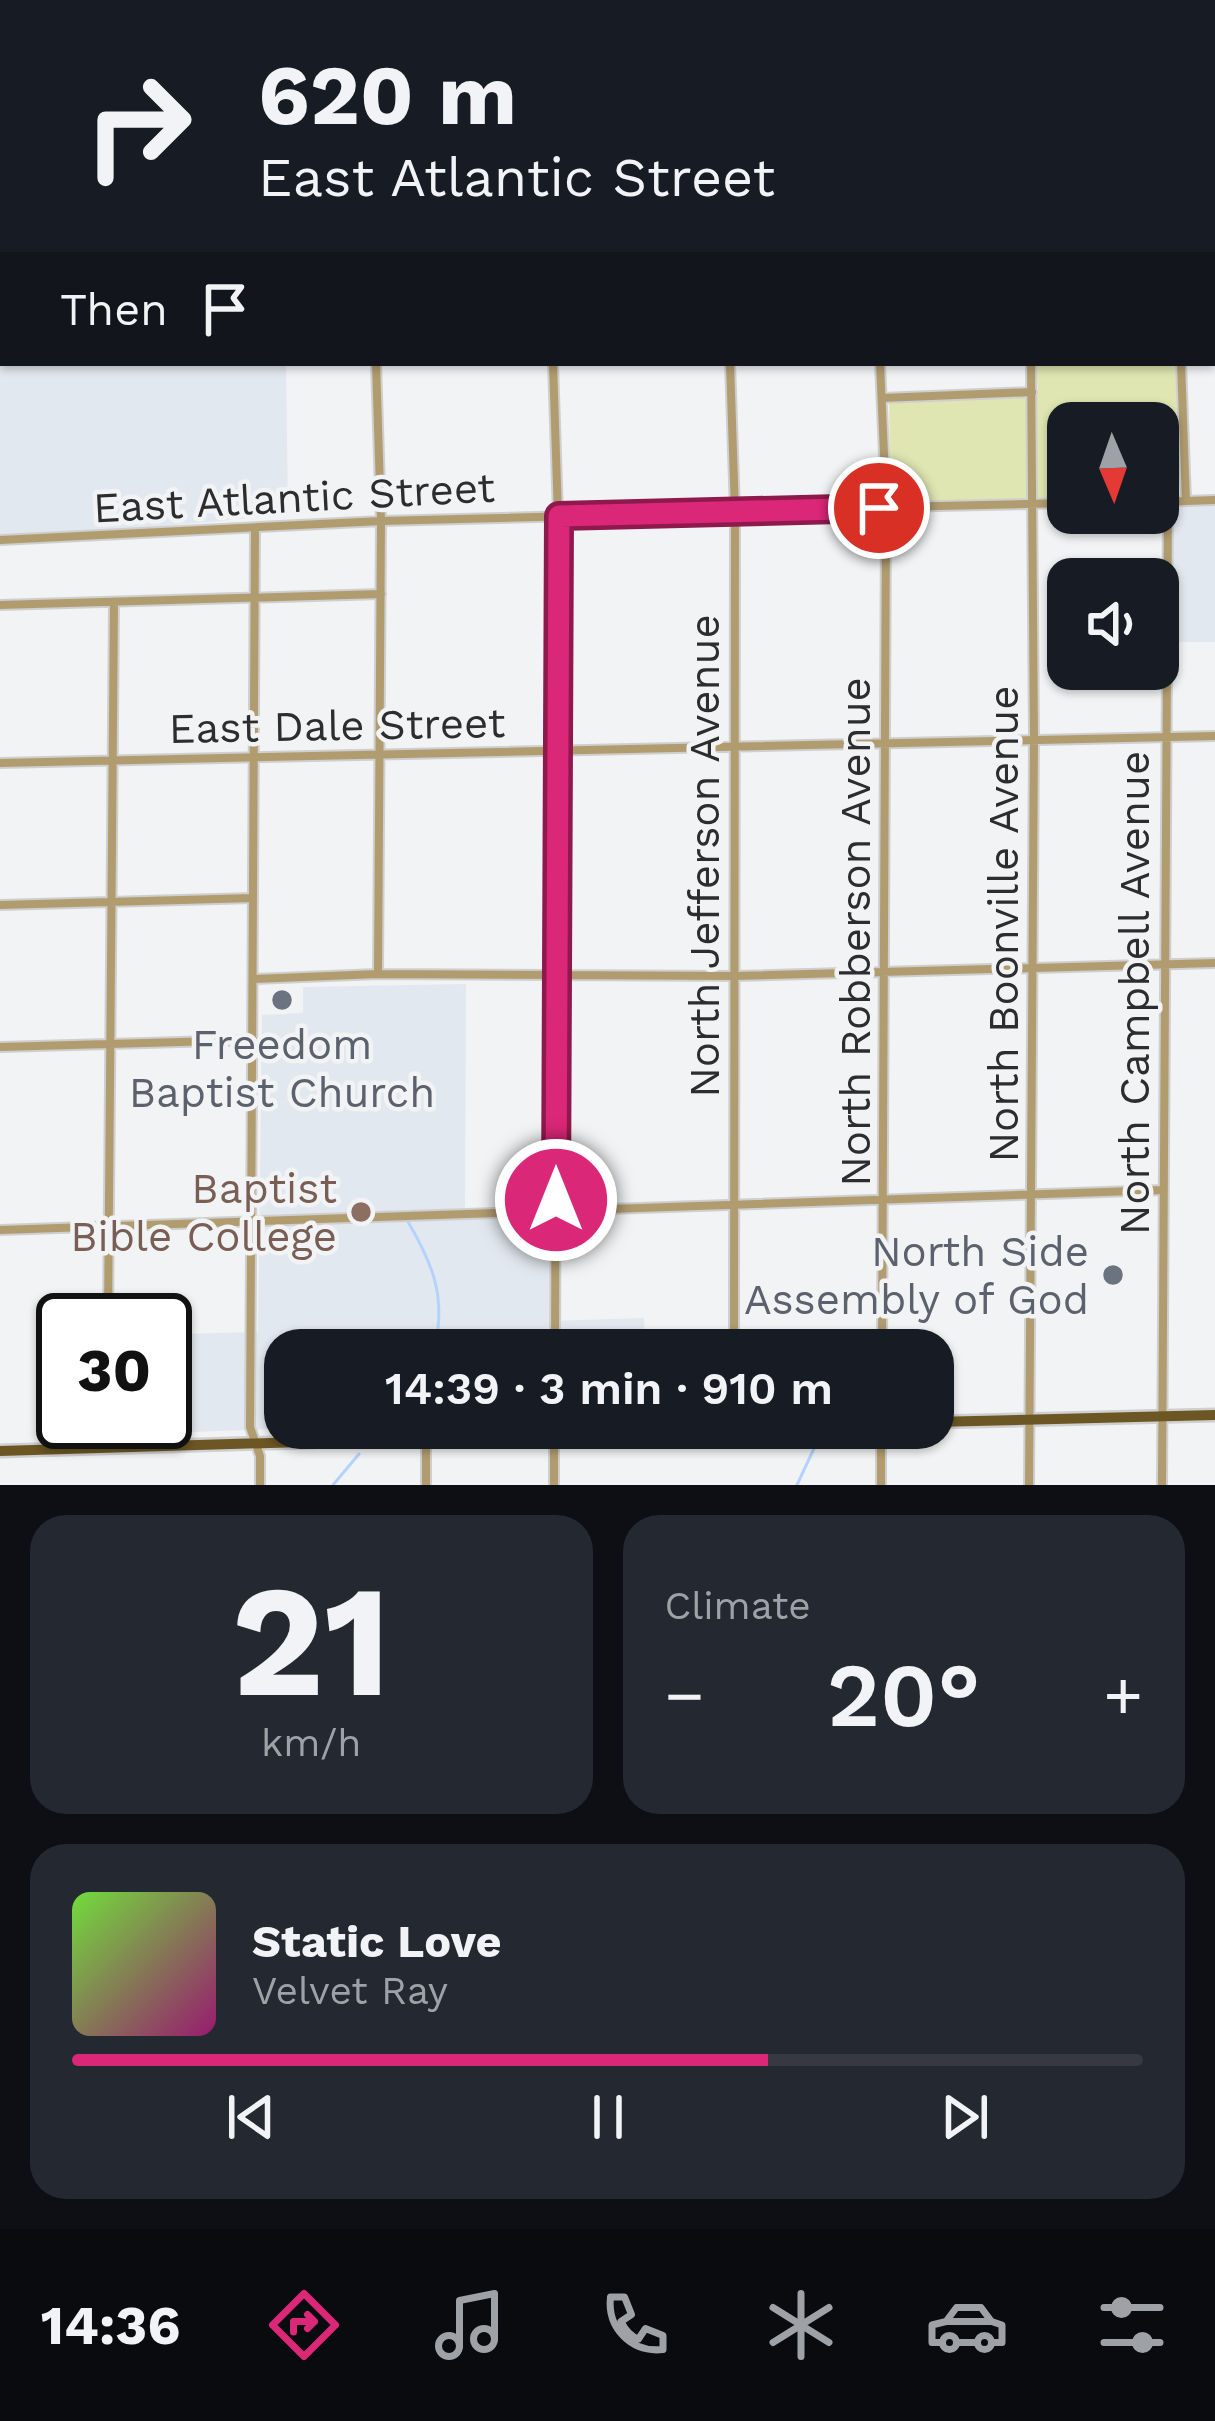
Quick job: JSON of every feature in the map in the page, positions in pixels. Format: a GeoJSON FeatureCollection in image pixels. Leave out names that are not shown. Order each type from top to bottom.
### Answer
{"type":"FeatureCollection","features":[{"type":"Feature","properties":{"kind":"main road"},"geometry":{"type":"LineString","coordinates":[[954,1423],[1215,1415]]}},
{"type":"Feature","properties":{"kind":"main road"},"geometry":{"type":"LineString","coordinates":[[192,1445],[264,1442]]}},
{"type":"Feature","properties":{"kind":"main road"},"geometry":{"type":"LineString","coordinates":[[0,1451],[72,1449]]}},
{"type":"Feature","properties":{"kind":"street"},"geometry":{"type":"LineString","coordinates":[[376,366],[381,521],[378,974]]}},
{"type":"Feature","properties":{"kind":"street"},"geometry":{"type":"LineString","coordinates":[[553,366],[559,516],[555,1329]]}},
{"type":"Feature","properties":{"kind":"street","name":"North Jefferson Avenue"},"geometry":{"type":"LineString","coordinates":[[730,366],[735,511],[734,1329]]}},
{"type":"Feature","properties":{"kind":"street","name":"North Robberson Avenue"},"geometry":{"type":"LineString","coordinates":[[880,366],[886,507],[882,1329]]}},
{"type":"Feature","properties":{"kind":"street","name":"North Boonville Avenue"},"geometry":{"type":"LineString","coordinates":[[1029,1485],[1031,366]]}},
{"type":"Feature","properties":{"kind":"street"},"geometry":{"type":"LineString","coordinates":[[1181,366],[1186,501]]}},
{"type":"Feature","properties":{"kind":"street"},"geometry":{"type":"LineString","coordinates":[[882,398],[1032,392]]}},
{"type":"Feature","properties":{"kind":"street"},"geometry":{"type":"LineString","coordinates":[[1179,501],[1215,500]]}},
{"type":"Feature","properties":{"kind":"street","name":"East Atlantic Street"},"geometry":{"type":"LineString","coordinates":[[0,540],[381,521],[1047,504]]}},
{"type":"Feature","properties":{"kind":"street"},"geometry":{"type":"LineString","coordinates":[[255,529],[250,1427],[260,1456],[260,1485]]}},
{"type":"Feature","properties":{"kind":"street","name":"North Campbell Avenue"},"geometry":{"type":"LineString","coordinates":[[1162,1485],[1163,534]]}},
{"type":"Feature","properties":{"kind":"street"},"geometry":{"type":"LineString","coordinates":[[0,605],[381,594]]}},
{"type":"Feature","properties":{"kind":"street"},"geometry":{"type":"LineString","coordinates":[[109,1293],[114,602]]}},
{"type":"Feature","properties":{"kind":"street","name":"East Dale Street"},"geometry":{"type":"LineString","coordinates":[[0,763],[1215,736]]}},
{"type":"Feature","properties":{"kind":"street"},"geometry":{"type":"LineString","coordinates":[[0,905],[253,898]]}},
{"type":"Feature","properties":{"kind":"street"},"geometry":{"type":"LineString","coordinates":[[253,979],[378,974],[886,974],[1215,963]]}},
{"type":"Feature","properties":{"kind":"street"},"geometry":{"type":"LineString","coordinates":[[0,1047],[253,1040]]}},
{"type":"Feature","properties":{"kind":"street"},"geometry":{"type":"LineString","coordinates":[[0,1229],[1163,1190]]}},
{"type":"Feature","properties":{"kind":"street"},"geometry":{"type":"LineString","coordinates":[[426,1449],[427,1485]]}},
{"type":"Feature","properties":{"kind":"street"},"geometry":{"type":"LineString","coordinates":[[554,1449],[554,1485]]}},
{"type":"Feature","properties":{"kind":"street"},"geometry":{"type":"LineString","coordinates":[[881,1449],[881,1485]]}},
{"type":"Feature","properties":{"kind":"shaded area"},"geometry":{"type":"Polygon","coordinates":[[[0,366],[286,366],[288,515],[119,530],[0,534],[0,366]]]}},
{"type":"Feature","properties":{"kind":"shaded area"},"geometry":{"type":"Polygon","coordinates":[[[1215,505],[1215,642],[1179,642],[1179,558],[1173,558],[1179,506],[1215,505]]]}},
{"type":"Feature","properties":{"kind":"shaded area","name":"Baptist Bible College"},"geometry":{"type":"Polygon","coordinates":[[[466,984],[465,1217],[549,1216],[549,1321],[644,1318],[644,1329],[264,1329],[264,1429],[192,1432],[192,1334],[258,1332],[262,1015],[303,1013],[303,987],[466,984]]]}},
{"type":"Feature","properties":{"kind":"green space"},"geometry":{"type":"Polygon","coordinates":[[[1036,366],[1176,366],[1177,402],[1047,402],[1047,499],[898,503],[891,499],[889,402],[1033,397],[1038,393],[1036,366]]]}},
{"type":"Feature","properties":{"kind":"waterway"},"geometry":{"type":"LineString","coordinates":[[407,1220],[435,1282],[438,1329]]}},
{"type":"Feature","properties":{"kind":"waterway"},"geometry":{"type":"LineString","coordinates":[[797,1485],[814,1449]]}},
{"type":"Feature","properties":{"kind":"waterway"},"geometry":{"type":"LineString","coordinates":[[333,1485],[359,1454]]}},
{"type":"Feature","properties":{"kind":"place","name":"Freedom Baptist Church"},"geometry":{"type":"Point","coordinates":[282,1000]}},
{"type":"Feature","properties":{"kind":"place","name":"Baptist Bible College"},"geometry":{"type":"Point","coordinates":[361,1212]}},
{"type":"Feature","properties":{"kind":"place","name":"North Side Assembly of God"},"geometry":{"type":"Point","coordinates":[1113,1275]}},
{"type":"Feature","properties":{"kind":"route"},"geometry":{"type":"LineString","coordinates":[[556,1200],[559,516],[879,508]]}}]}
